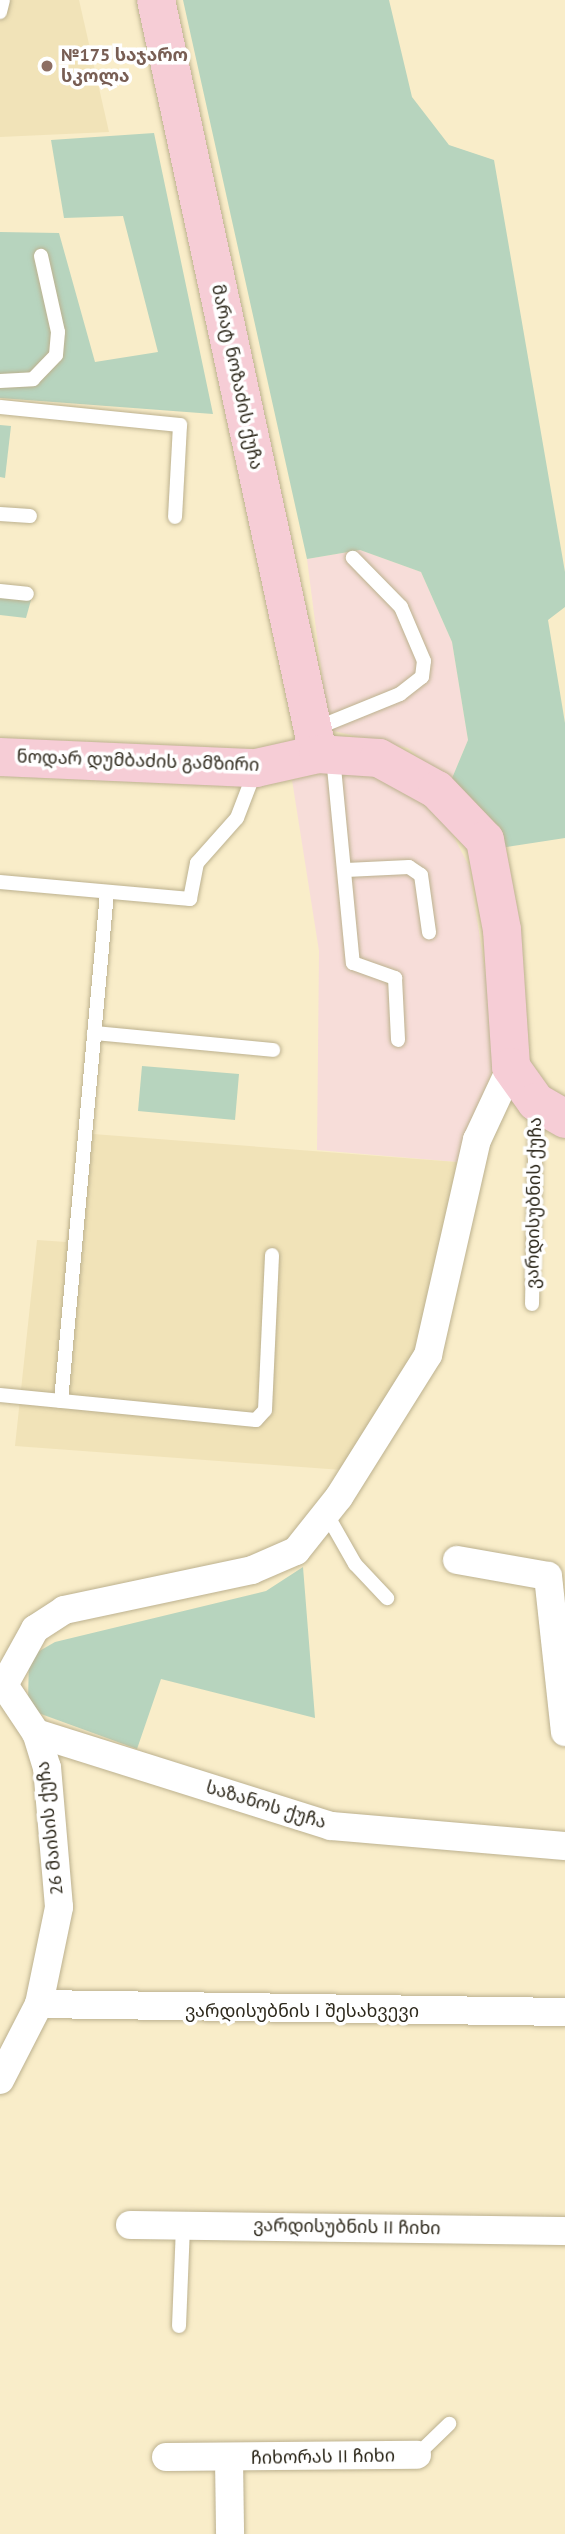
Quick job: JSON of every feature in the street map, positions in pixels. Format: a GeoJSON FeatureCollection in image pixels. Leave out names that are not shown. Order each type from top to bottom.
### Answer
{"type":"FeatureCollection","features":[{"type":"Feature","properties":{"kind":"street","name":"მარატ ნოზაძის ქუჩა"},"geometry":{"type":"LineString","coordinates":[[156,0],[321,747]]}},
{"type":"Feature","properties":{"kind":"street","name":"ნოდარ დუმბაძის გამზირი"},"geometry":{"type":"LineString","coordinates":[[0,757],[256,768],[321,747],[379,758],[437,790],[485,840],[502,930],[511,1067]]}},
{"type":"Feature","properties":{"kind":"street"},"geometry":{"type":"LineString","coordinates":[[36,1733],[2,1686],[35,1629],[64,1610],[252,1570],[296,1551],[326,1513],[428,1355],[477,1140],[511,1067],[551,1111]]}},
{"type":"Feature","properties":{"kind":"street"},"geometry":{"type":"LineString","coordinates":[[457,1560],[548,1576],[565,1732]]}},
{"type":"Feature","properties":{"kind":"street","name":"საზანოს ქუჩა"},"geometry":{"type":"LineString","coordinates":[[36,1733],[331,1826],[565,1846]]}},
{"type":"Feature","properties":{"kind":"street","name":"26 მაისის ქუჩა"},"geometry":{"type":"LineString","coordinates":[[0,2080],[39,2004],[59,1907],[47,1768],[36,1733]]}},
{"type":"Feature","properties":{"kind":"street","name":"ვარდისუბნის I შესახვევი"},"geometry":{"type":"LineString","coordinates":[[39,2004],[565,2012]]}},
{"type":"Feature","properties":{"kind":"street","name":"ვარდისუბნის II ჩიხი"},"geometry":{"type":"LineString","coordinates":[[130,2225],[565,2231]]}},
{"type":"Feature","properties":{"kind":"street","name":"ჩიხორას II ჩიხი"},"geometry":{"type":"LineString","coordinates":[[166,2457],[417,2455]]}},
{"type":"Feature","properties":{"kind":"street"},"geometry":{"type":"LineString","coordinates":[[229,2458],[230,2534]]}},
{"type":"Feature","properties":{"kind":"lane"},"geometry":{"type":"LineString","coordinates":[[0,12],[3,0]]}},
{"type":"Feature","properties":{"kind":"lane"},"geometry":{"type":"LineString","coordinates":[[0,381],[33,379],[56,355],[58,332],[41,256]]}},
{"type":"Feature","properties":{"kind":"lane"},"geometry":{"type":"LineString","coordinates":[[0,407],[180,425],[175,517]]}},
{"type":"Feature","properties":{"kind":"lane"},"geometry":{"type":"LineString","coordinates":[[0,514],[30,516]]}},
{"type":"Feature","properties":{"kind":"lane"},"geometry":{"type":"LineString","coordinates":[[353,558],[401,607],[424,661],[422,677],[321,747],[346,870],[353,963],[395,978],[398,1040]]}},
{"type":"Feature","properties":{"kind":"lane"},"geometry":{"type":"LineString","coordinates":[[0,591],[27,594]]}},
{"type":"Feature","properties":{"kind":"lane"},"geometry":{"type":"LineString","coordinates":[[0,883],[190,899],[197,863],[237,818],[256,768]]}},
{"type":"Feature","properties":{"kind":"lane"},"geometry":{"type":"LineString","coordinates":[[346,870],[410,867],[421,875],[429,932]]}},
{"type":"Feature","properties":{"kind":"lane"},"geometry":{"type":"LineString","coordinates":[[61,1401],[107,893]]}},
{"type":"Feature","properties":{"kind":"lane"},"geometry":{"type":"LineString","coordinates":[[94,1033],[273,1050]]}},
{"type":"Feature","properties":{"kind":"lane","name":"ვარდისუბნის ქუჩა"},"geometry":{"type":"LineString","coordinates":[[533,1304],[551,1111]]}},
{"type":"Feature","properties":{"kind":"lane"},"geometry":{"type":"LineString","coordinates":[[0,1395],[256,1420],[265,1410],[272,1255]]}},
{"type":"Feature","properties":{"kind":"lane"},"geometry":{"type":"LineString","coordinates":[[326,1513],[355,1564],[387,1598]]}},
{"type":"Feature","properties":{"kind":"lane"},"geometry":{"type":"LineString","coordinates":[[179,2326],[183,2225]]}},
{"type":"Feature","properties":{"kind":"lane"},"geometry":{"type":"LineString","coordinates":[[417,2455],[449,2424]]}},
{"type":"Feature","properties":{"kind":"shaded area","name":"№175 საჯარო სკოლა"},"geometry":{"type":"Polygon","coordinates":[[[0,0],[79,0],[109,132],[0,137],[0,0]]]}},
{"type":"Feature","properties":{"kind":"shaded area"},"geometry":{"type":"Polygon","coordinates":[[[360,550],[421,572],[452,642],[468,740],[450,783],[408,748],[329,730],[307,559],[360,550]]]}},
{"type":"Feature","properties":{"kind":"shaded area"},"geometry":{"type":"Polygon","coordinates":[[[375,761],[436,803],[469,866],[498,1056],[457,1162],[317,1150],[319,951],[292,780],[375,761]]]}},
{"type":"Feature","properties":{"kind":"shaded area"},"geometry":{"type":"Polygon","coordinates":[[[80,1133],[457,1162],[420,1348],[342,1470],[15,1446],[37,1240],[66,1242],[80,1133]]]}},
{"type":"Feature","properties":{"kind":"green space"},"geometry":{"type":"Polygon","coordinates":[[[183,0],[389,0],[412,97],[449,145],[494,160],[565,572],[565,607],[548,620],[565,723],[565,838],[500,848],[450,783],[468,740],[452,642],[421,572],[360,550],[307,559],[183,0]]]}},
{"type":"Feature","properties":{"kind":"green space"},"geometry":{"type":"Polygon","coordinates":[[[154,133],[213,414],[0,398],[0,232],[59,233],[95,362],[158,352],[123,216],[64,218],[51,140],[154,133]]]}},
{"type":"Feature","properties":{"kind":"green space"},"geometry":{"type":"Polygon","coordinates":[[[0,425],[11,426],[5,478],[0,477],[0,425]]]}},
{"type":"Feature","properties":{"kind":"green space"},"geometry":{"type":"Polygon","coordinates":[[[0,597],[31,600],[26,618],[0,615],[0,597]]]}},
{"type":"Feature","properties":{"kind":"green space"},"geometry":{"type":"Polygon","coordinates":[[[142,1066],[239,1074],[235,1120],[138,1111],[142,1066]]]}},
{"type":"Feature","properties":{"kind":"green space"},"geometry":{"type":"Polygon","coordinates":[[[303,1567],[315,1718],[161,1679],[137,1749],[41,1714],[28,1701],[29,1657],[55,1642],[266,1591],[303,1567]]]}},
{"type":"Feature","properties":{"kind":"place","name":"№175 საჯარო სკოლა"},"geometry":{"type":"Point","coordinates":[47,66]}}]}
